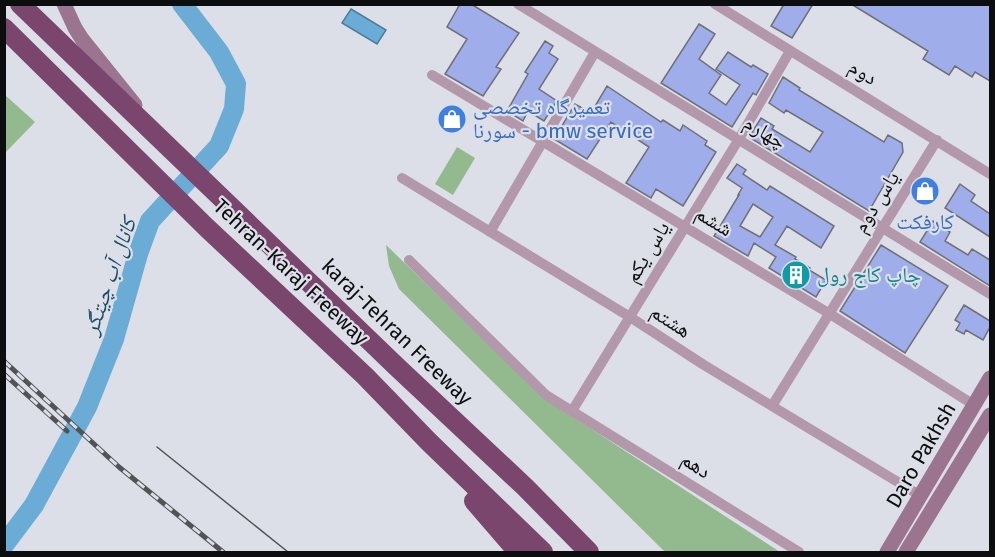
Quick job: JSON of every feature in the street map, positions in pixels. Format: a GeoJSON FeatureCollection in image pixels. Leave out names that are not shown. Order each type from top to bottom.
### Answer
{"type":"FeatureCollection","features":[{"type":"Feature","properties":{"kind":"highway"},"geometry":{"type":"LineString","coordinates":[[20,4],[171,149]]}},
{"type":"Feature","properties":{"kind":"highway","name":"Tehran-Karaj Freeway"},"geometry":{"type":"LineString","coordinates":[[4,28],[207,228],[365,376],[429,442],[543,552]]}},
{"type":"Feature","properties":{"kind":"highway","name":"karaj-Tehran Freeway"},"geometry":{"type":"LineString","coordinates":[[171,149],[525,487],[589,552]]}},
{"type":"Feature","properties":{"kind":"highway"},"geometry":{"type":"LineString","coordinates":[[429,442],[466,491],[518,552]]}},
{"type":"Feature","properties":{"kind":"street"},"geometry":{"type":"LineString","coordinates":[[64,4],[82,39],[171,149]]}},
{"type":"Feature","properties":{"kind":"street","name":"چهارم"},"geometry":{"type":"LineString","coordinates":[[518,4],[990,294]]}},
{"type":"Feature","properties":{"kind":"street","name":"دوم"},"geometry":{"type":"LineString","coordinates":[[715,4],[990,174]]}},
{"type":"Feature","properties":{"kind":"street","name":"یاس یکم"},"geometry":{"type":"LineString","coordinates":[[572,411],[739,139],[790,51]]}},
{"type":"Feature","properties":{"kind":"street"},"geometry":{"type":"LineString","coordinates":[[490,232],[596,52]]}},
{"type":"Feature","properties":{"kind":"street","name":"ششم"},"geometry":{"type":"LineString","coordinates":[[432,75],[830,314],[974,405]]}},
{"type":"Feature","properties":{"kind":"street","name":"یاس دوم"},"geometry":{"type":"LineString","coordinates":[[772,406],[937,140]]}},
{"type":"Feature","properties":{"kind":"street","name":"هشتم"},"geometry":{"type":"LineString","coordinates":[[402,178],[921,496]]}},
{"type":"Feature","properties":{"kind":"street","name":"دهم"},"geometry":{"type":"LineString","coordinates":[[409,260],[546,394],[799,552]]}},
{"type":"Feature","properties":{"kind":"street","name":"Daro Pakhsh"},"geometry":{"type":"LineString","coordinates":[[888,552],[990,378]]}},
{"type":"Feature","properties":{"kind":"street"},"geometry":{"type":"LineString","coordinates":[[906,552],[990,415]]}},
{"type":"Feature","properties":{"kind":"green space"},"geometry":{"type":"Polygon","coordinates":[[[5,95],[35,122],[5,153],[5,95]]]}},
{"type":"Feature","properties":{"kind":"green space"},"geometry":{"type":"Polygon","coordinates":[[[457,147],[475,158],[453,195],[435,184],[457,147]]]}},
{"type":"Feature","properties":{"kind":"green space"},"geometry":{"type":"Polygon","coordinates":[[[386,245],[544,398],[780,552],[666,552],[663,550],[399,289],[389,266],[386,245]]]}},
{"type":"Feature","properties":{"kind":"water"},"geometry":{"type":"Polygon","coordinates":[[[351,9],[386,30],[377,44],[342,23],[351,9]]]}},
{"type":"Feature","properties":{"kind":"building"},"geometry":{"type":"Polygon","coordinates":[[[460,4],[471,4],[519,33],[496,67],[501,69],[483,96],[445,74],[467,39],[447,27],[460,4]]]}},
{"type":"Feature","properties":{"kind":"building"},"geometry":{"type":"Polygon","coordinates":[[[784,4],[813,4],[792,38],[771,26],[784,4]]]}},
{"type":"Feature","properties":{"kind":"building"},"geometry":{"type":"Polygon","coordinates":[[[851,4],[990,4],[990,81],[975,72],[972,77],[955,66],[949,75],[923,59],[928,51],[851,4]]]}},
{"type":"Feature","properties":{"kind":"building"},"geometry":{"type":"Polygon","coordinates":[[[699,24],[715,34],[699,59],[721,75],[709,93],[726,105],[740,85],[716,69],[728,52],[751,67],[753,65],[768,74],[756,95],[753,93],[732,127],[661,83],[699,24]]]}},
{"type":"Feature","properties":{"kind":"building"},"geometry":{"type":"Polygon","coordinates":[[[545,41],[553,46],[549,53],[558,59],[539,89],[557,101],[544,121],[528,111],[523,121],[507,111],[528,74],[525,72],[545,41]]]}},
{"type":"Feature","properties":{"kind":"building"},"geometry":{"type":"Polygon","coordinates":[[[783,77],[800,88],[799,90],[884,142],[888,135],[902,143],[903,152],[869,211],[749,137],[761,118],[774,126],[772,129],[810,152],[823,132],[786,110],[784,113],[769,103],[783,77]]]}},
{"type":"Feature","properties":{"kind":"building"},"geometry":{"type":"Polygon","coordinates":[[[607,86],[661,122],[663,120],[680,131],[683,125],[707,141],[705,145],[716,152],[683,206],[656,189],[651,198],[626,183],[649,147],[611,122],[587,159],[554,139],[575,104],[591,113],[607,86]]]}},
{"type":"Feature","properties":{"kind":"building"},"geometry":{"type":"Polygon","coordinates":[[[737,164],[746,170],[743,174],[767,190],[770,186],[834,226],[821,248],[787,226],[775,245],[796,257],[795,259],[810,268],[809,270],[826,280],[816,297],[769,268],[776,257],[754,243],[748,256],[714,236],[742,188],[727,178],[737,164]],[[753,204],[740,226],[760,237],[773,217],[753,204]]]}},
{"type":"Feature","properties":{"kind":"building"},"geometry":{"type":"Polygon","coordinates":[[[960,184],[975,195],[971,201],[990,214],[990,237],[945,208],[960,184]]]}},
{"type":"Feature","properties":{"kind":"building"},"geometry":{"type":"Polygon","coordinates":[[[933,221],[950,232],[945,241],[968,255],[972,249],[990,260],[990,286],[920,242],[933,221]]]}},
{"type":"Feature","properties":{"kind":"building"},"geometry":{"type":"Polygon","coordinates":[[[881,245],[948,286],[905,353],[840,311],[881,245]]]}},
{"type":"Feature","properties":{"kind":"building"},"geometry":{"type":"Polygon","coordinates":[[[964,305],[990,321],[990,327],[983,340],[966,330],[964,334],[956,330],[960,323],[955,320],[964,305]]]}},
{"type":"Feature","properties":{"kind":"waterway","name":"کانال آب چیتگر"},"geometry":{"type":"LineString","coordinates":[[4,545],[34,505],[87,407],[114,339],[138,254],[150,221],[219,146],[234,109],[236,84],[219,52],[182,4]]}},
{"type":"Feature","properties":{"kind":"tram line"},"geometry":{"type":"LineString","coordinates":[[157,447],[288,552]]}},
{"type":"Feature","properties":{"kind":"railway"},"geometry":{"type":"LineString","coordinates":[[4,361],[119,467],[223,552]]}},
{"type":"Feature","properties":{"kind":"railway"},"geometry":{"type":"LineString","coordinates":[[4,374],[67,431]]}},
{"type":"Feature","properties":{"kind":"place","name":"تعمیرگاه تخصصی سورنا - bmw service"},"geometry":{"type":"Point","coordinates":[452,119]}},
{"type":"Feature","properties":{"kind":"place","name":"کارفکت"},"geometry":{"type":"Point","coordinates":[925,191]}},
{"type":"Feature","properties":{"kind":"place","name":"چاپ کاج رول"},"geometry":{"type":"Point","coordinates":[796,275]}}]}
